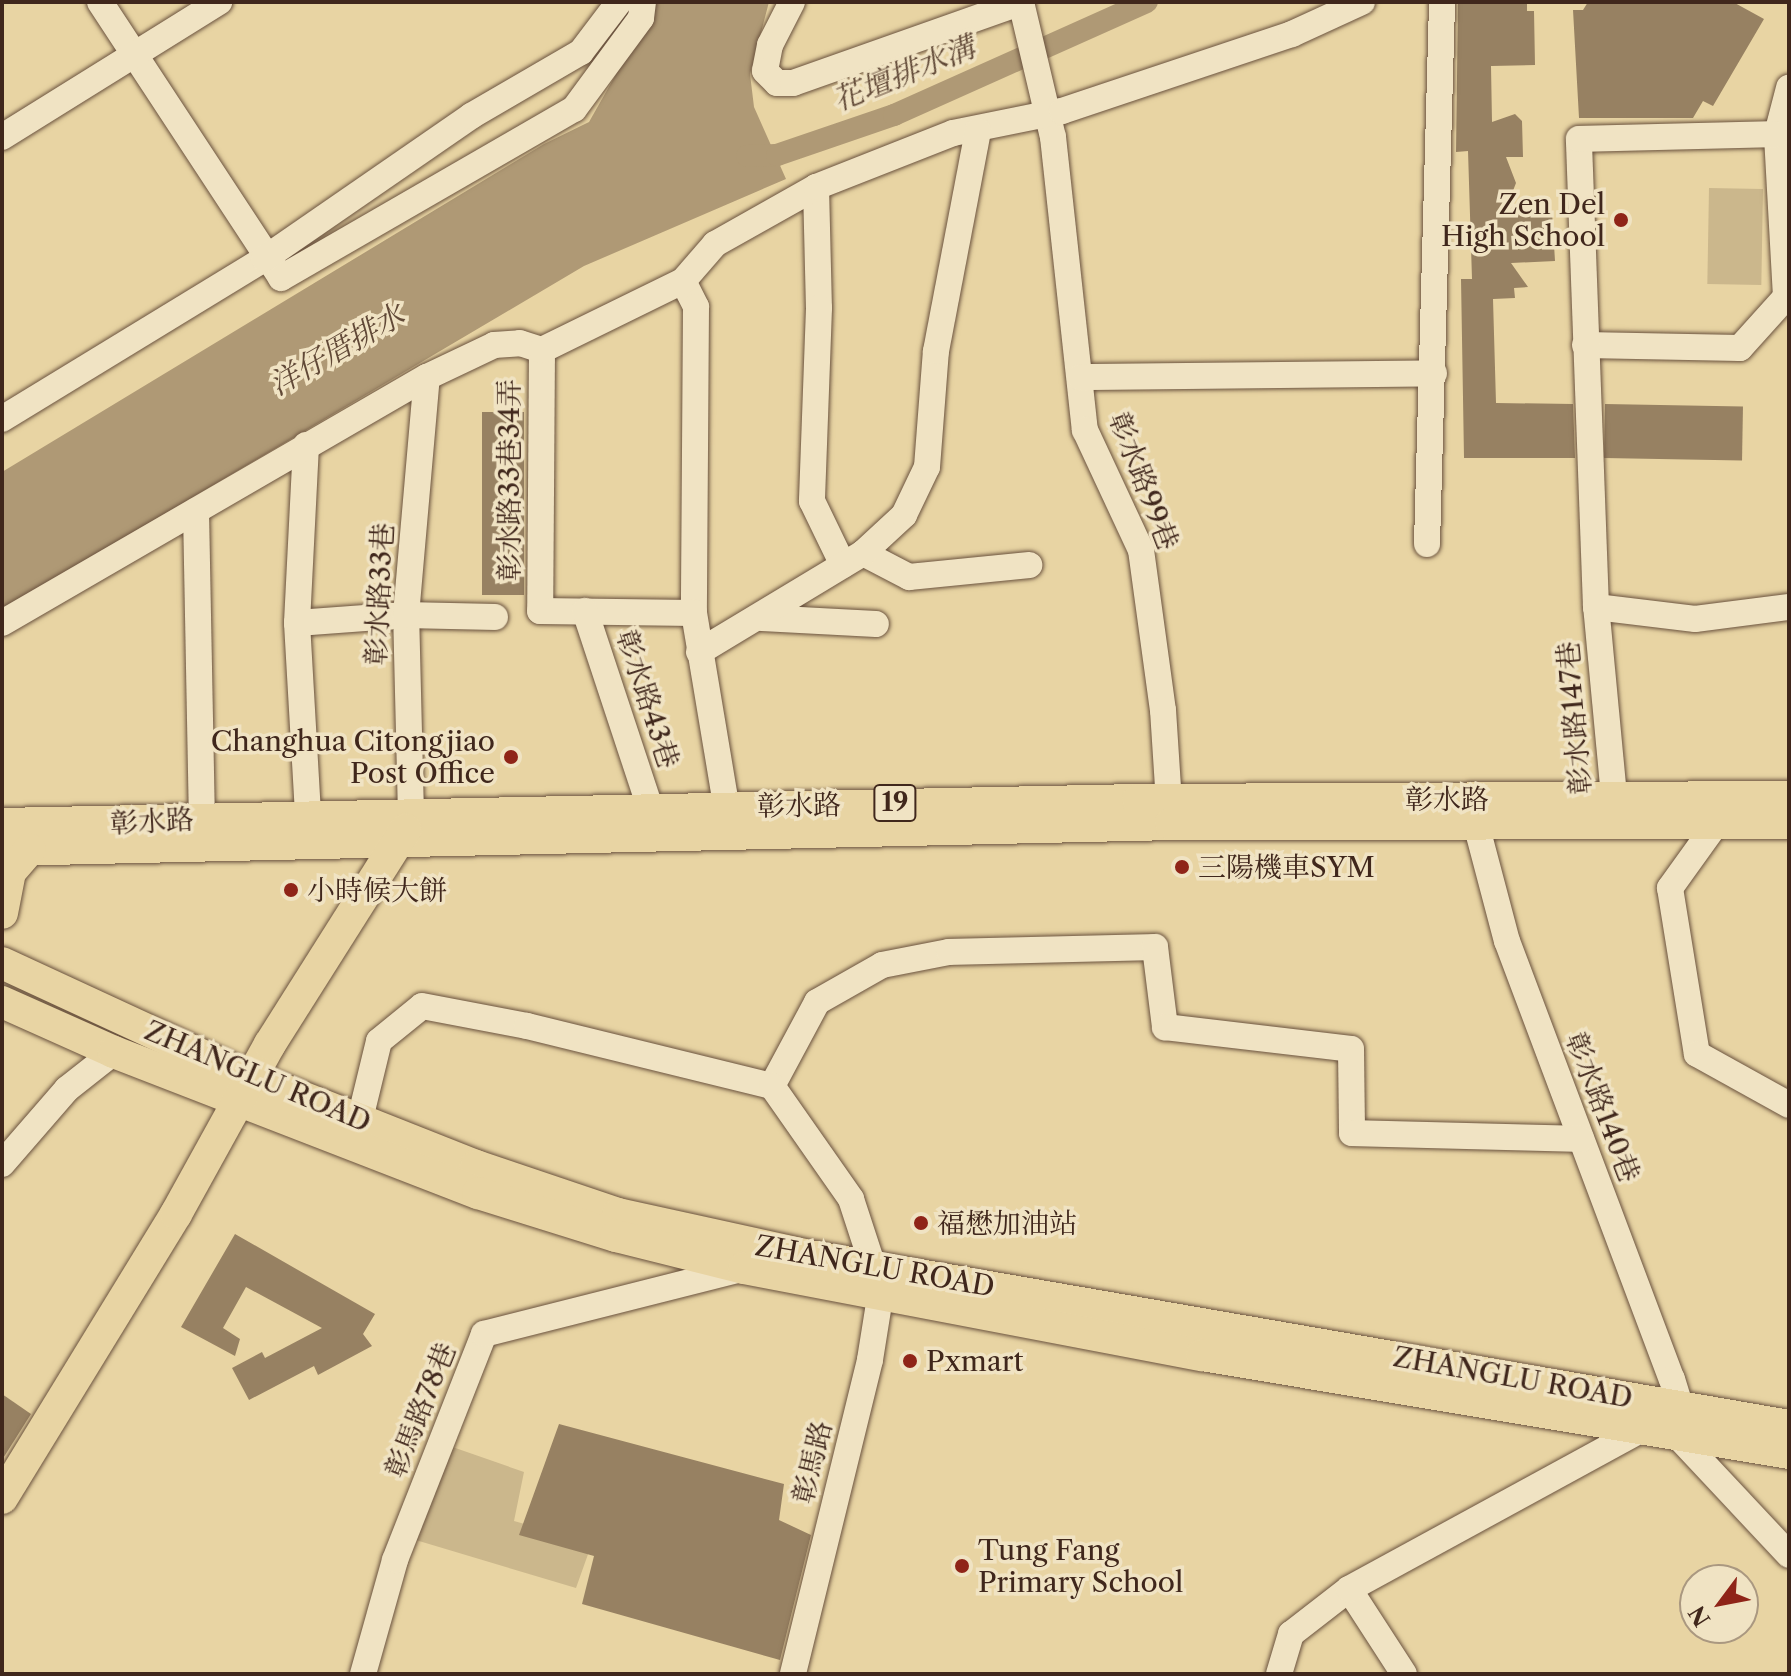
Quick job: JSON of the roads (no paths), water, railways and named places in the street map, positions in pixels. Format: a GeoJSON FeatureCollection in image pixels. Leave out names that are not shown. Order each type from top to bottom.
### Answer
{"type":"FeatureCollection","features":[{"type":"Feature","properties":{"kind":"main road","name":"彰水路"},"geometry":{"type":"LineString","coordinates":[[16,849],[406,829],[729,819],[1170,812],[1615,810],[1789,797]]}},
{"type":"Feature","properties":{"kind":"main road","name":"彰水路"},"geometry":{"type":"LineString","coordinates":[[2,824],[308,815],[406,829],[650,808],[729,819]]}},
{"type":"Feature","properties":{"kind":"main road","name":"彰水路"},"geometry":{"type":"LineString","coordinates":[[1615,810],[1716,824],[1789,823]]}},
{"type":"Feature","properties":{"kind":"main road"},"geometry":{"type":"LineString","coordinates":[[2,1498],[406,829]]}},
{"type":"Feature","properties":{"kind":"main road"},"geometry":{"type":"LineString","coordinates":[[2,913],[16,849]]}},
{"type":"Feature","properties":{"kind":"main road"},"geometry":{"type":"LineString","coordinates":[[2,940],[10,968]]}},
{"type":"Feature","properties":{"kind":"main road","name":"ZHANGLU ROAD"},"geometry":{"type":"LineString","coordinates":[[10,968],[248,1088],[478,1193],[744,1268],[875,1279]]}},
{"type":"Feature","properties":{"kind":"main road","name":"ZHANGLU ROAD"},"geometry":{"type":"LineString","coordinates":[[2,1002],[114,1052],[360,1119],[476,1166],[618,1214],[875,1279],[1666,1422],[1789,1453]]}},
{"type":"Feature","properties":{"kind":"main road","name":"ZHANGLU ROAD"},"geometry":{"type":"LineString","coordinates":[[1666,1422],[1789,1426]]}},
{"type":"Feature","properties":{"kind":"street"},"geometry":{"type":"LineString","coordinates":[[100,2],[264,259],[281,278],[574,109],[641,18],[643,2]]}},
{"type":"Feature","properties":{"kind":"street"},"geometry":{"type":"LineString","coordinates":[[2,137],[219,2]]}},
{"type":"Feature","properties":{"kind":"street"},"geometry":{"type":"LineString","coordinates":[[2,419],[264,259],[471,116],[581,52],[619,2]]}},
{"type":"Feature","properties":{"kind":"street"},"geometry":{"type":"LineString","coordinates":[[792,2],[770,45],[765,71],[777,83],[793,83],[1021,2]]}},
{"type":"Feature","properties":{"kind":"street","name":"彰水路99巷"},"geometry":{"type":"LineString","coordinates":[[1021,2],[1046,107],[1085,430],[1141,550],[1170,812]]}},
{"type":"Feature","properties":{"kind":"street"},"geometry":{"type":"LineString","coordinates":[[1029,565],[909,577],[853,559],[812,501],[819,308],[816,187],[915,146],[978,131],[1046,107],[1292,34],[1362,2]]}},
{"type":"Feature","properties":{"kind":"street"},"geometry":{"type":"LineString","coordinates":[[1427,544],[1442,2]]}},
{"type":"Feature","properties":{"kind":"street"},"geometry":{"type":"LineString","coordinates":[[1585,345],[1740,348],[1786,297],[1777,134],[1789,88]]}},
{"type":"Feature","properties":{"kind":"street"},"geometry":{"type":"LineString","coordinates":[[699,652],[762,618],[853,559],[904,515],[927,467],[936,351],[978,131]]}},
{"type":"Feature","properties":{"kind":"street"},"geometry":{"type":"LineString","coordinates":[[1596,607],[1579,139],[1777,134]]}},
{"type":"Feature","properties":{"kind":"street","name":"彰水路33巷34弄"},"geometry":{"type":"LineString","coordinates":[[2,623],[427,377],[494,345],[520,343],[542,350],[683,281],[715,244],[816,187]]}},
{"type":"Feature","properties":{"kind":"street"},"geometry":{"type":"LineString","coordinates":[[683,281],[696,307],[694,613],[729,819]]}},
{"type":"Feature","properties":{"kind":"street","name":"彰水路33巷34弄"},"geometry":{"type":"LineString","coordinates":[[542,350],[540,611],[585,611]]}},
{"type":"Feature","properties":{"kind":"street"},"geometry":{"type":"LineString","coordinates":[[1080,377],[1434,373]]}},
{"type":"Feature","properties":{"kind":"street","name":"彰水路33巷"},"geometry":{"type":"LineString","coordinates":[[406,829],[406,615],[427,377]]}},
{"type":"Feature","properties":{"kind":"street"},"geometry":{"type":"LineString","coordinates":[[306,445],[297,623],[308,815]]}},
{"type":"Feature","properties":{"kind":"street"},"geometry":{"type":"LineString","coordinates":[[196,511],[202,819]]}},
{"type":"Feature","properties":{"kind":"street","name":"彰水路147巷"},"geometry":{"type":"LineString","coordinates":[[1615,810],[1596,607],[1695,619],[1789,607]]}},
{"type":"Feature","properties":{"kind":"street"},"geometry":{"type":"LineString","coordinates":[[585,611],[694,613]]}},
{"type":"Feature","properties":{"kind":"street","name":"彰水路43巷"},"geometry":{"type":"LineString","coordinates":[[585,611],[650,808]]}},
{"type":"Feature","properties":{"kind":"street"},"geometry":{"type":"LineString","coordinates":[[297,623],[406,615],[495,617]]}},
{"type":"Feature","properties":{"kind":"street"},"geometry":{"type":"LineString","coordinates":[[762,618],[876,624]]}},
{"type":"Feature","properties":{"kind":"street","name":"彰水路140巷"},"geometry":{"type":"LineString","coordinates":[[1477,812],[1507,941],[1581,1139],[1666,1422]]}},
{"type":"Feature","properties":{"kind":"street"},"geometry":{"type":"LineString","coordinates":[[1716,824],[1670,888],[1697,1054],[1775,1093],[1789,1105]]}},
{"type":"Feature","properties":{"kind":"street"},"geometry":{"type":"LineString","coordinates":[[772,1086],[817,1002],[882,965],[949,952],[1155,947],[1165,1027],[1351,1049],[1352,1133],[1581,1139]]}},
{"type":"Feature","properties":{"kind":"street"},"geometry":{"type":"LineString","coordinates":[[360,1119],[379,1041],[422,1006],[527,1026],[772,1086],[851,1199],[875,1279]]}},
{"type":"Feature","properties":{"kind":"street"},"geometry":{"type":"LineString","coordinates":[[2,1164],[67,1089],[114,1052]]}},
{"type":"Feature","properties":{"kind":"street","name":"彰馬路78巷"},"geometry":{"type":"LineString","coordinates":[[363,1674],[395,1560],[484,1334],[744,1268]]}},
{"type":"Feature","properties":{"kind":"street","name":"彰馬路"},"geometry":{"type":"LineString","coordinates":[[793,1674],[870,1360],[875,1279]]}},
{"type":"Feature","properties":{"kind":"street"},"geometry":{"type":"LineString","coordinates":[[1279,1674],[1291,1634],[1349,1589],[1666,1422],[1789,1555]]}},
{"type":"Feature","properties":{"kind":"street"},"geometry":{"type":"LineString","coordinates":[[1349,1589],[1404,1674]]}},
{"type":"Feature","properties":{"kind":"water","name":"洋仔厝排水"},"geometry":{"type":"Polygon","coordinates":[[[657,2],[769,2],[750,74],[754,107],[786,179],[584,266],[2,610],[2,472],[544,144],[589,122],[657,2]]]}},
{"type":"Feature","properties":{"kind":"waterway","name":"花壇排水溝"},"geometry":{"type":"LineString","coordinates":[[747,156],[777,155],[894,115],[1147,2]]}},
{"type":"Feature","properties":{"kind":"place","name":"Zen Del High School"},"geometry":{"type":"Point","coordinates":[1621,220]}},
{"type":"Feature","properties":{"kind":"place","name":"Changhua Citongjiao Post Office"},"geometry":{"type":"Point","coordinates":[511,757]}},
{"type":"Feature","properties":{"kind":"place","name":"三陽機車SYM"},"geometry":{"type":"Point","coordinates":[1182,867]}},
{"type":"Feature","properties":{"kind":"place","name":"小時候大餅"},"geometry":{"type":"Point","coordinates":[291,890]}},
{"type":"Feature","properties":{"kind":"place","name":"福懋加油站"},"geometry":{"type":"Point","coordinates":[921,1223]}},
{"type":"Feature","properties":{"kind":"place","name":"Pxmart"},"geometry":{"type":"Point","coordinates":[910,1361]}},
{"type":"Feature","properties":{"kind":"place","name":"Tung Fang Primary School"},"geometry":{"type":"Point","coordinates":[962,1566]}}]}
